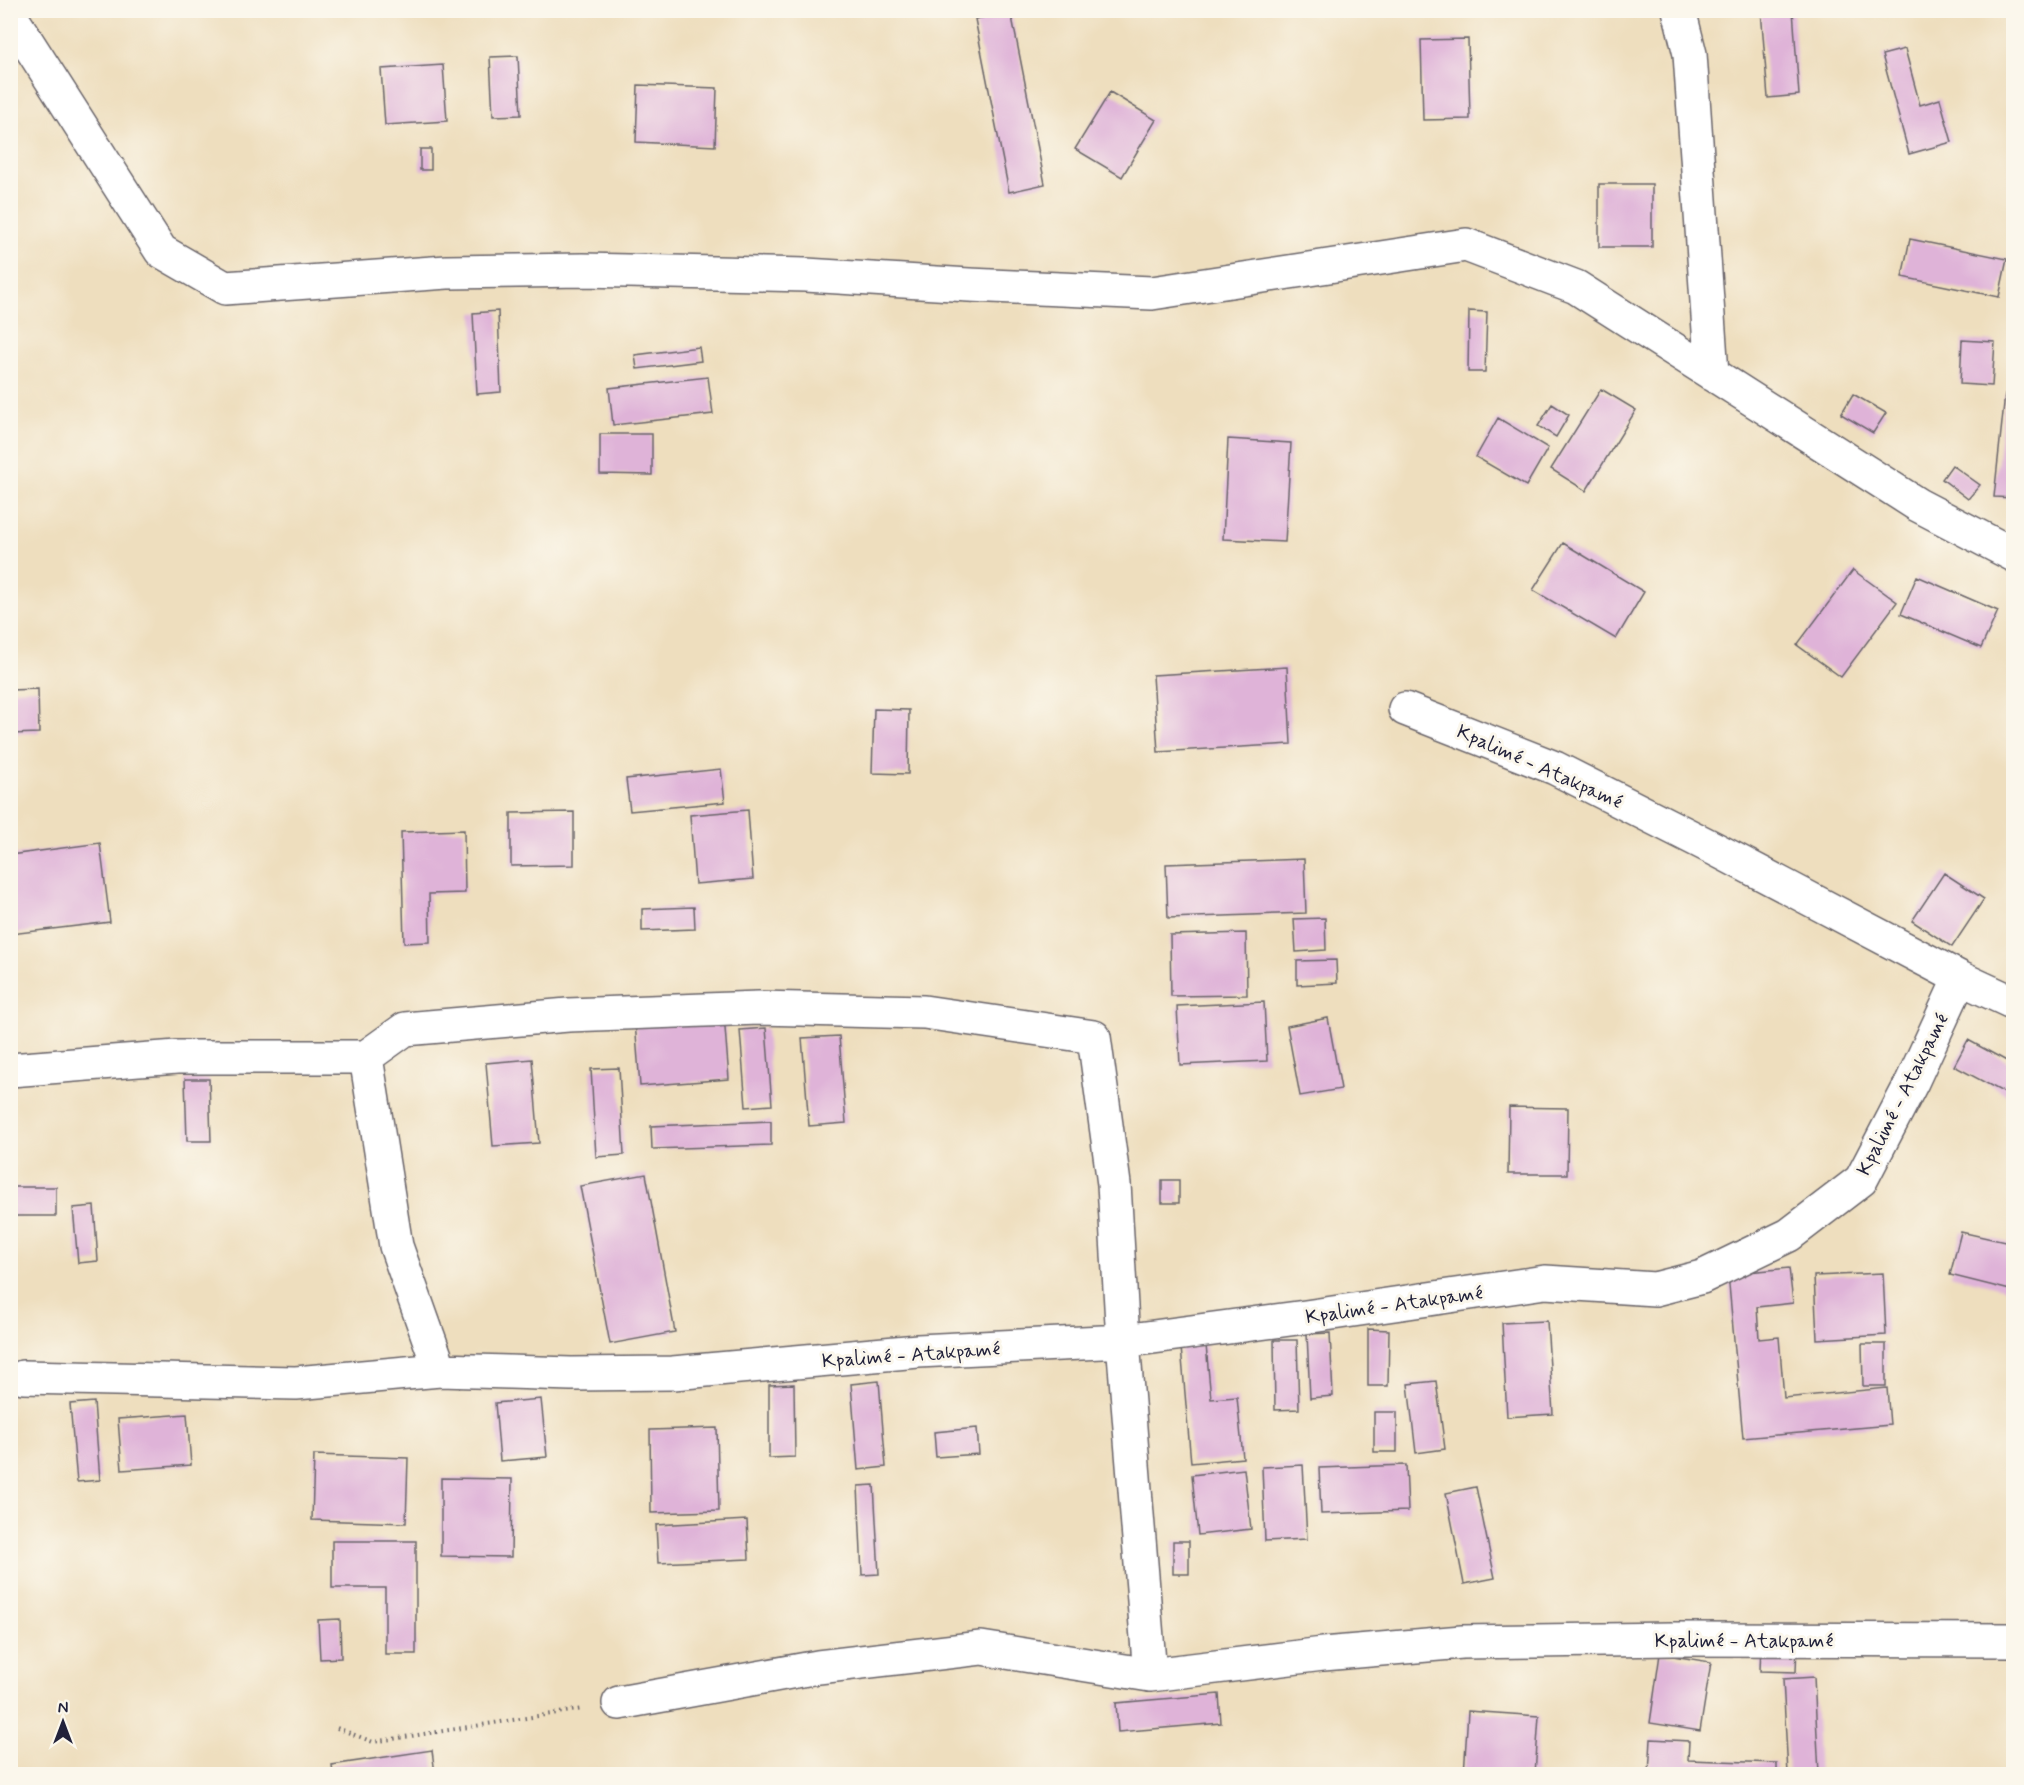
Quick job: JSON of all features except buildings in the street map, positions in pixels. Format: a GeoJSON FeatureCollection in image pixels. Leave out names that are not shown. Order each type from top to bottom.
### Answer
{"type":"FeatureCollection","features":[{"type":"Feature","properties":{"kind":"street"},"geometry":{"type":"LineString","coordinates":[[1679,10],[1690,54],[1712,374]]}},
{"type":"Feature","properties":{"kind":"street"},"geometry":{"type":"LineString","coordinates":[[10,15],[161,250],[225,288],[447,272],[583,270],[806,275],[1152,293],[1466,244],[1576,287],[1918,505],[2013,555]]}},
{"type":"Feature","properties":{"kind":"street","name":"Kpalimé - Atakpamé"},"geometry":{"type":"LineString","coordinates":[[1405,709],[1555,768],[1960,978],[2013,1003]]}},
{"type":"Feature","properties":{"kind":"street","name":"Kpalimé - Atakpamé"},"geometry":{"type":"LineString","coordinates":[[23,1377],[296,1383],[440,1370],[571,1374],[673,1373],[918,1352],[1123,1341],[1545,1282],[1655,1289],[1702,1277],[1789,1235],[1861,1180],[1912,1082],[1960,978]]}},
{"type":"Feature","properties":{"kind":"street"},"geometry":{"type":"LineString","coordinates":[[10,1070],[177,1056],[366,1057],[405,1029],[568,1015],[759,1008],[924,1012],[1094,1037],[1114,1184],[1123,1341],[1150,1675]]}},
{"type":"Feature","properties":{"kind":"street"},"geometry":{"type":"LineString","coordinates":[[366,1057],[396,1246],[440,1370]]}},
{"type":"Feature","properties":{"kind":"street","name":"Kpalimé - Atakpamé"},"geometry":{"type":"LineString","coordinates":[[619,1703],[818,1667],[981,1648],[1150,1675],[1323,1654],[1462,1642],[1673,1639],[2013,1640]]}},
{"type":"Feature","properties":{"kind":"path"},"geometry":{"type":"LineString","coordinates":[[337,1728],[373,1742],[619,1703]]}}]}
